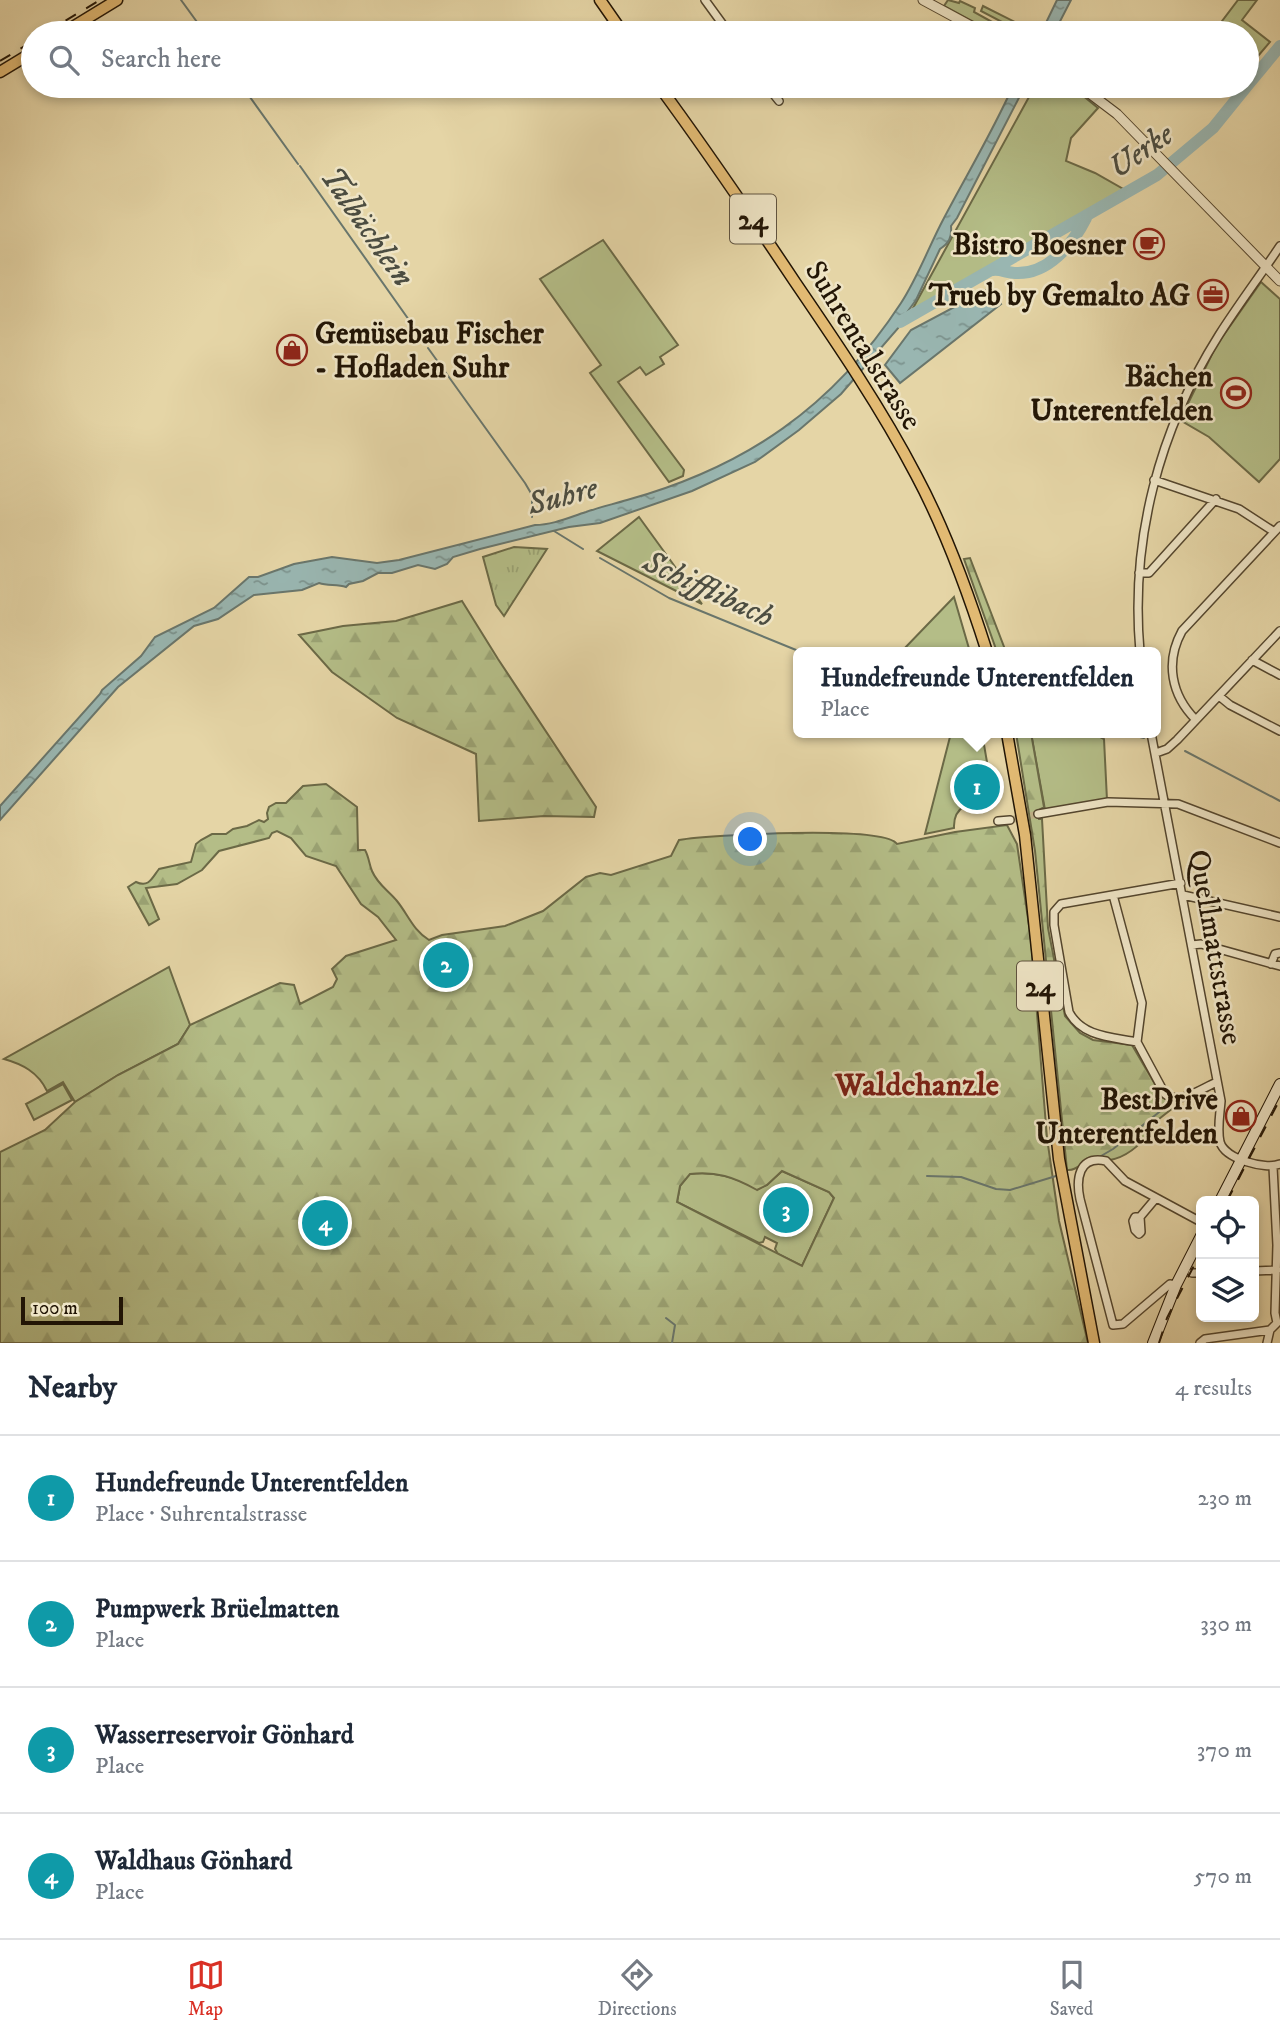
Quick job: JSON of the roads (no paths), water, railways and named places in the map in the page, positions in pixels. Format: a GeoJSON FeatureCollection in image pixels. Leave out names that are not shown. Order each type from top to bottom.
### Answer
{"type":"FeatureCollection","features":[{"type":"Feature","properties":{"kind":"main road"},"geometry":{"type":"LineString","coordinates":[[83,21],[117,0]]}},
{"type":"Feature","properties":{"kind":"main road"},"geometry":{"type":"LineString","coordinates":[[600,0],[615,21]]}},
{"type":"Feature","properties":{"kind":"main road"},"geometry":{"type":"LineString","coordinates":[[0,72],[21,59]]}},
{"type":"Feature","properties":{"kind":"main road","name":"Suhrentalstrasse"},"geometry":{"type":"LineString","coordinates":[[668,98],[717,166],[843,353],[917,476],[951,549],[985,647]]}},
{"type":"Feature","properties":{"kind":"main road","name":"24"},"geometry":{"type":"LineString","coordinates":[[1008,738],[1026,847],[1053,1112],[1073,1240],[1094,1343]]}},
{"type":"Feature","properties":{"kind":"main road"},"geometry":{"type":"LineString","coordinates":[[1223,1196],[1280,1084]]}},
{"type":"Feature","properties":{"kind":"main road","name":"24"},"geometry":{"type":"LineString","coordinates":[[1073,1240],[1086,1279],[1101,1343]]}},
{"type":"Feature","properties":{"kind":"main road"},"geometry":{"type":"LineString","coordinates":[[1153,1343],[1176,1284],[1196,1246]]}},
{"type":"Feature","properties":{"kind":"street"},"geometry":{"type":"LineString","coordinates":[[705,0],[720,21]]}},
{"type":"Feature","properties":{"kind":"street"},"geometry":{"type":"LineString","coordinates":[[923,0],[962,21]]}},
{"type":"Feature","properties":{"kind":"street"},"geometry":{"type":"LineString","coordinates":[[1096,98],[1117,114],[1280,281]]}},
{"type":"Feature","properties":{"kind":"street"},"geometry":{"type":"LineString","coordinates":[[1140,647],[1139,573],[1144,526],[1164,448],[1189,389],[1218,336],[1280,246]]}},
{"type":"Feature","properties":{"kind":"street"},"geometry":{"type":"LineString","coordinates":[[1154,480],[1216,499],[1277,528],[1182,631],[1175,642],[1172,678],[1177,696],[1196,720]]}},
{"type":"Feature","properties":{"kind":"street"},"geometry":{"type":"LineString","coordinates":[[1139,573],[1149,573],[1216,499]]}},
{"type":"Feature","properties":{"kind":"street"},"geometry":{"type":"LineString","coordinates":[[1156,754],[1167,749],[1280,631]]}},
{"type":"Feature","properties":{"kind":"street"},"geometry":{"type":"LineString","coordinates":[[1252,660],[1280,675]]}},
{"type":"Feature","properties":{"kind":"street"},"geometry":{"type":"LineString","coordinates":[[1219,696],[1230,705],[1280,731]]}},
{"type":"Feature","properties":{"kind":"street","name":"Quellmattstrasse"},"geometry":{"type":"LineString","coordinates":[[1153,738],[1221,1101],[1220,1140],[1227,1152],[1242,1159]]}},
{"type":"Feature","properties":{"kind":"street"},"geometry":{"type":"LineString","coordinates":[[1038,814],[1108,802],[1178,804],[1280,843]]}},
{"type":"Feature","properties":{"kind":"street"},"geometry":{"type":"LineString","coordinates":[[998,821],[1010,820]]}},
{"type":"Feature","properties":{"kind":"street"},"geometry":{"type":"LineString","coordinates":[[1137,1042],[1089,1032],[1075,1022],[1069,1012],[1054,912],[1061,904],[1181,883]]}},
{"type":"Feature","properties":{"kind":"street"},"geometry":{"type":"LineString","coordinates":[[1183,894],[1280,917]]}},
{"type":"Feature","properties":{"kind":"street"},"geometry":{"type":"LineString","coordinates":[[1113,895],[1142,1003],[1137,1042],[1165,1094],[1172,1099],[1181,1099],[1217,1082]]}},
{"type":"Feature","properties":{"kind":"street"},"geometry":{"type":"LineString","coordinates":[[1192,945],[1201,944],[1280,966]]}},
{"type":"Feature","properties":{"kind":"street"},"geometry":{"type":"LineString","coordinates":[[1271,964],[1275,954],[1280,953]]}},
{"type":"Feature","properties":{"kind":"street"},"geometry":{"type":"LineString","coordinates":[[1200,1343],[1205,1339],[1270,1330],[1279,1326],[1275,1313],[1278,1245],[1276,1166],[1254,1164],[1242,1159]]}},
{"type":"Feature","properties":{"kind":"street"},"geometry":{"type":"LineString","coordinates":[[1176,1284],[1170,1284],[1123,1324],[1113,1325],[1077,1178],[1080,1171],[1091,1162],[1105,1161],[1125,1181],[1196,1219]]}},
{"type":"Feature","properties":{"kind":"street"},"geometry":{"type":"LineString","coordinates":[[1140,1217],[1156,1198]]}},
{"type":"Feature","properties":{"kind":"street"},"geometry":{"type":"LineString","coordinates":[[1259,1271],[1277,1270]]}},
{"type":"Feature","properties":{"kind":"street"},"geometry":{"type":"LineString","coordinates":[[1267,1343],[1270,1330]]}},
{"type":"Feature","properties":{"kind":"water"},"geometry":{"type":"Polygon","coordinates":[[[1057,0],[1071,0],[1060,21],[1047,21],[1057,0]]]}},
{"type":"Feature","properties":{"kind":"water"},"geometry":{"type":"Polygon","coordinates":[[[1007,98],[1019,98],[951,226],[949,240],[940,249],[916,300],[900,326],[841,394],[799,430],[755,462],[692,491],[600,523],[569,527],[480,549],[453,557],[447,564],[435,569],[418,565],[392,573],[378,573],[346,587],[319,583],[302,590],[254,595],[218,619],[194,626],[118,687],[0,820],[0,806],[102,690],[141,656],[155,637],[214,608],[249,577],[258,577],[294,564],[332,557],[377,563],[399,560],[555,522],[670,486],[710,470],[748,451],[783,428],[816,402],[846,373],[875,340],[901,303],[1007,98]]]}},
{"type":"Feature","properties":{"kind":"water"},"geometry":{"type":"Polygon","coordinates":[[[990,288],[1001,304],[900,383],[885,365],[911,330],[990,288]]]}},
{"type":"Feature","properties":{"kind":"waterway","name":"Talbächlein"},"geometry":{"type":"LineString","coordinates":[[181,0],[196,21]]}},
{"type":"Feature","properties":{"kind":"waterway","name":"Uerke"},"geometry":{"type":"LineString","coordinates":[[1259,71],[1280,46]]}},
{"type":"Feature","properties":{"kind":"waterway","name":"Talbächlein"},"geometry":{"type":"LineString","coordinates":[[251,98],[298,164]]}},
{"type":"Feature","properties":{"kind":"waterway","name":"Uerke"},"geometry":{"type":"LineString","coordinates":[[900,322],[1157,175],[1213,128],[1237,98]]}},
{"type":"Feature","properties":{"kind":"waterway","name":"Talbächlein"},"geometry":{"type":"LineString","coordinates":[[300,166],[426,344]]}},
{"type":"Feature","properties":{"kind":"waterway","name":"Uerke"},"geometry":{"type":"LineString","coordinates":[[993,270],[1027,272],[1049,263],[1067,247],[1086,218]]}},
{"type":"Feature","properties":{"kind":"waterway","name":"Talbächlein"},"geometry":{"type":"LineString","coordinates":[[428,348],[525,483],[532,495],[532,517]]}},
{"type":"Feature","properties":{"kind":"waterway","name":"Suhre"},"geometry":{"type":"LineString","coordinates":[[554,531],[583,549]]}},
{"type":"Feature","properties":{"kind":"waterway","name":"Schifflibach"},"geometry":{"type":"LineString","coordinates":[[600,558],[669,598],[793,649]]}},
{"type":"Feature","properties":{"kind":"waterway","name":"Schifflibach"},"geometry":{"type":"LineString","coordinates":[[1185,751],[1280,801]]}},
{"type":"Feature","properties":{"kind":"waterway"},"geometry":{"type":"LineString","coordinates":[[1101,1156],[1168,1105]]}},
{"type":"Feature","properties":{"kind":"waterway"},"geometry":{"type":"LineString","coordinates":[[927,1176],[961,1177],[996,1189],[1010,1190],[1056,1176]]}},
{"type":"Feature","properties":{"kind":"waterway"},"geometry":{"type":"LineString","coordinates":[[666,1318],[675,1325],[672,1343]]}},
{"type":"Feature","properties":{"kind":"tunnel"},"geometry":{"type":"LineString","coordinates":[[1010,820],[1038,814]]}},
{"type":"Feature","properties":{"kind":"railway"},"geometry":{"type":"LineString","coordinates":[[65,21],[100,0]]}},
{"type":"Feature","properties":{"kind":"railway"},"geometry":{"type":"LineString","coordinates":[[0,61],[21,48]]}},
{"type":"Feature","properties":{"kind":"railway"},"geometry":{"type":"LineString","coordinates":[[1230,1196],[1280,1099]]}},
{"type":"Feature","properties":{"kind":"railway"},"geometry":{"type":"LineString","coordinates":[[1159,1343],[1167,1318],[1197,1259]]}},
{"type":"Feature","properties":{"kind":"place","name":"Bistro Boesner"},"geometry":{"type":"Point","coordinates":[1149,244]}},
{"type":"Feature","properties":{"kind":"place","name":"Trueb by Gemalto AG"},"geometry":{"type":"Point","coordinates":[1213,295]}},
{"type":"Feature","properties":{"kind":"place","name":"Gemüsebau Fischer - Hofladen Suhr"},"geometry":{"type":"Point","coordinates":[292,350]}},
{"type":"Feature","properties":{"kind":"place","name":"Bächen Unterentfelden"},"geometry":{"type":"Point","coordinates":[1236,393]}},
{"type":"Feature","properties":{"kind":"place","name":"Hundefreunde Unterentfelden"},"geometry":{"type":"Point","coordinates":[977,787]}},
{"type":"Feature","properties":{"kind":"place","name":"Pumpwerk Brüelmatten"},"geometry":{"type":"Point","coordinates":[446,965]}},
{"type":"Feature","properties":{"kind":"place","name":"BestDrive Unterentfelden"},"geometry":{"type":"Point","coordinates":[1241,1116]}},
{"type":"Feature","properties":{"kind":"place","name":"Wasserreservoir Gönhard"},"geometry":{"type":"Point","coordinates":[786,1210]}},
{"type":"Feature","properties":{"kind":"place","name":"Waldhaus Gönhard"},"geometry":{"type":"Point","coordinates":[325,1223]}},
{"type":"Feature","properties":{"kind":"district","name":"Waldchanzle"},"geometry":{"type":"Point","coordinates":[917,1084]}}]}
